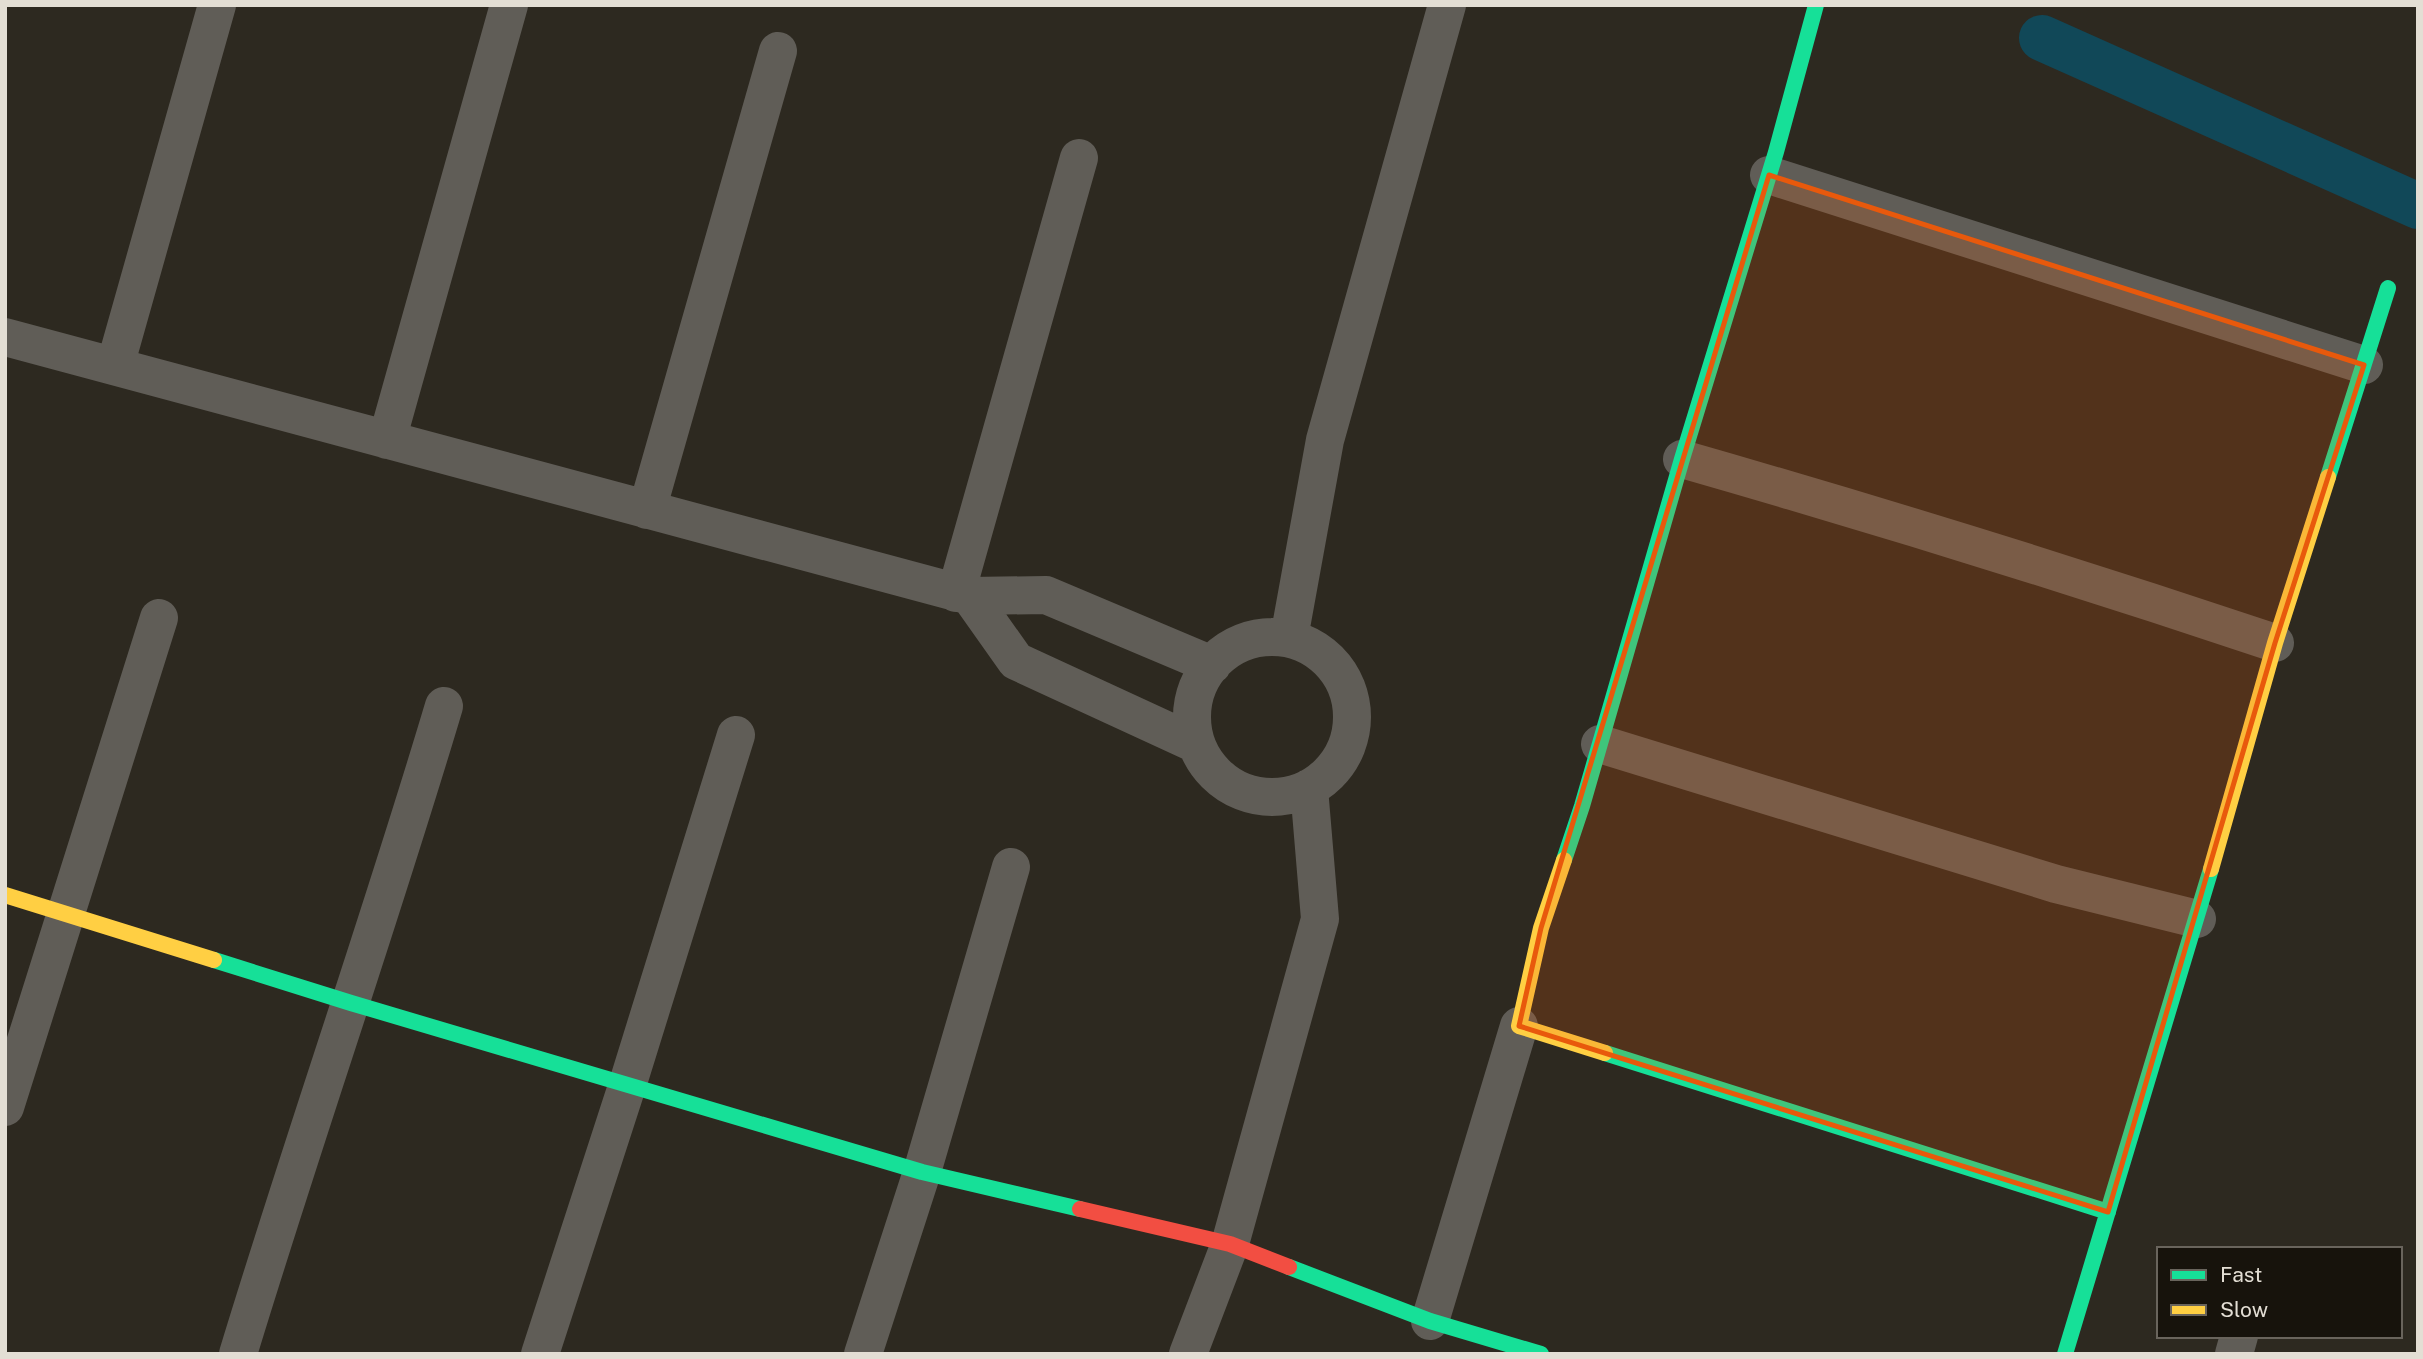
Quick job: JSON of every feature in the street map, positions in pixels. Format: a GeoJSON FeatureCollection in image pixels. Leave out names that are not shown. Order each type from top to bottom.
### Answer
{"type":"FeatureCollection","features":[{"type":"Feature","properties":{"kind":"street"},"geometry":{"type":"LineString","coordinates":[[115,366],[217,5]]}},
{"type":"Feature","properties":{"kind":"street"},"geometry":{"type":"LineString","coordinates":[[387,440],[509,5]]}},
{"type":"Feature","properties":{"kind":"street"},"geometry":{"type":"LineString","coordinates":[[1289,638],[1325,440],[1447,5]]}},
{"type":"Feature","properties":{"kind":"street"},"geometry":{"type":"LineString","coordinates":[[1430,1321],[1519,1026],[1541,928],[1600,744],[1682,459],[1769,175],[1816,5]]}},
{"type":"Feature","properties":{"kind":"street"},"geometry":{"type":"LineString","coordinates":[[647,510],[778,51]]}},
{"type":"Feature","properties":{"kind":"street"},"geometry":{"type":"LineString","coordinates":[[963,594],[1079,158]]}},
{"type":"Feature","properties":{"kind":"street"},"geometry":{"type":"LineString","coordinates":[[1769,175],[2364,365]]}},
{"type":"Feature","properties":{"kind":"street"},"geometry":{"type":"LineString","coordinates":[[2065,1354],[2197,919],[2275,643],[2388,288]]}},
{"type":"Feature","properties":{"kind":"street"},"geometry":{"type":"LineString","coordinates":[[5,337],[963,594],[1046,595],[1212,665]]}},
{"type":"Feature","properties":{"kind":"street"},"geometry":{"type":"LineString","coordinates":[[1682,459],[1885,517],[2275,643]]}},
{"type":"Feature","properties":{"kind":"street"},"geometry":{"type":"LineString","coordinates":[[963,594],[1016,661],[1196,744]]}},
{"type":"Feature","properties":{"kind":"street"},"geometry":{"type":"LineString","coordinates":[[5,1107],[159,618]]}},
{"type":"Feature","properties":{"kind":"street"},"geometry":{"type":"LineString","coordinates":[[1279,636],[1306,643],[1329,659],[1345,682],[1353,708],[1351,736],[1339,762],[1322,781],[1300,793],[1275,798],[1250,794],[1227,784],[1208,766],[1196,744],[1191,719],[1195,694],[1206,671],[1212,665],[1226,651],[1251,639],[1279,636]]}},
{"type":"Feature","properties":{"kind":"street"},"geometry":{"type":"LineString","coordinates":[[238,1354],[444,706]]}},
{"type":"Feature","properties":{"kind":"street"},"geometry":{"type":"LineString","coordinates":[[540,1354],[736,735]]}},
{"type":"Feature","properties":{"kind":"street"},"geometry":{"type":"LineString","coordinates":[[1600,744],[2056,884],[2197,919]]}},
{"type":"Feature","properties":{"kind":"street"},"geometry":{"type":"LineString","coordinates":[[1188,1354],[1230,1244],[1320,919],[1309,788]]}},
{"type":"Feature","properties":{"kind":"street"},"geometry":{"type":"LineString","coordinates":[[863,1354],[922,1171],[1011,867]]}},
{"type":"Feature","properties":{"kind":"street"},"geometry":{"type":"LineString","coordinates":[[5,895],[351,1003],[922,1171],[1230,1244],[1430,1321],[1541,1354]]}},
{"type":"Feature","properties":{"kind":"street"},"geometry":{"type":"LineString","coordinates":[[1519,1026],[2108,1212]]}},
{"type":"Feature","properties":{"kind":"highlighted area"},"geometry":{"type":"Polygon","coordinates":[[[1769,175],[2364,365],[2275,643],[2108,1212],[1519,1026],[1541,928],[1769,175]]]}},
{"type":"Feature","properties":{"kind":"waterway"},"geometry":{"type":"LineString","coordinates":[[2042,38],[2418,206]]}},
{"type":"Feature","properties":{"kind":"traffic: fast"},"geometry":{"type":"LineString","coordinates":[[1564,860],[1776,152],[1816,5]]}},
{"type":"Feature","properties":{"kind":"traffic: fast"},"geometry":{"type":"LineString","coordinates":[[2328,477],[2388,288]]}},
{"type":"Feature","properties":{"kind":"traffic: fast"},"geometry":{"type":"LineString","coordinates":[[2065,1354],[2211,869]]}},
{"type":"Feature","properties":{"kind":"traffic: fast"},"geometry":{"type":"LineString","coordinates":[[214,960],[922,1172],[1080,1209]]}},
{"type":"Feature","properties":{"kind":"traffic: fast"},"geometry":{"type":"LineString","coordinates":[[1605,1053],[2108,1212]]}},
{"type":"Feature","properties":{"kind":"traffic: fast"},"geometry":{"type":"LineString","coordinates":[[1289,1267],[1430,1321],[1541,1354]]}},
{"type":"Feature","properties":{"kind":"traffic: slow"},"geometry":{"type":"LineString","coordinates":[[2211,869],[2275,643],[2328,477]]}},
{"type":"Feature","properties":{"kind":"traffic: slow"},"geometry":{"type":"LineString","coordinates":[[1564,860],[1541,928],[1519,1026],[1605,1053]]}},
{"type":"Feature","properties":{"kind":"traffic: slow"},"geometry":{"type":"LineString","coordinates":[[5,895],[214,960]]}},
{"type":"Feature","properties":{"kind":"traffic: jam"},"geometry":{"type":"LineString","coordinates":[[1080,1209],[1230,1244],[1289,1267]]}}]}
